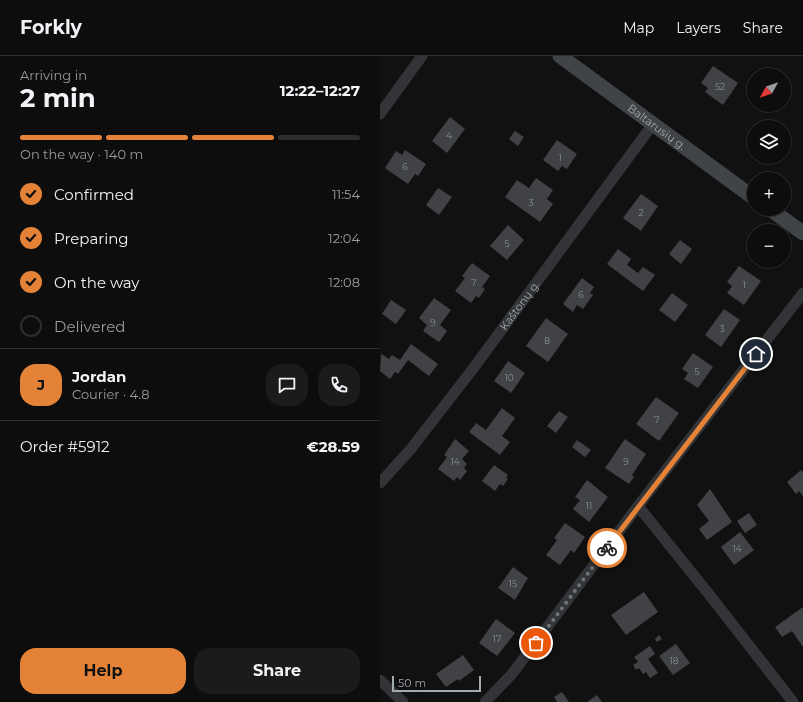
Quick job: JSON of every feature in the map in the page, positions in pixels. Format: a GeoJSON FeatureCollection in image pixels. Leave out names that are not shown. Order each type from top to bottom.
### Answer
{"type":"FeatureCollection","features":[{"type":"Feature","properties":{"kind":"main road","name":"Baltarusių g."},"geometry":{"type":"LineString","coordinates":[[560,56],[747,193]]}},
{"type":"Feature","properties":{"kind":"main road"},"geometry":{"type":"LineString","coordinates":[[780,216],[803,233]]}},
{"type":"Feature","properties":{"kind":"street"},"geometry":{"type":"LineString","coordinates":[[380,114],[422,56]]}},
{"type":"Feature","properties":{"kind":"street","name":"Kaštonų g."},"geometry":{"type":"LineString","coordinates":[[380,483],[410,450],[472,370],[653,124]]}},
{"type":"Feature","properties":{"kind":"street"},"geometry":{"type":"LineString","coordinates":[[485,702],[512,674],[638,506],[803,293]]}},
{"type":"Feature","properties":{"kind":"street"},"geometry":{"type":"LineString","coordinates":[[638,506],[793,702]]}},
{"type":"Feature","properties":{"kind":"street"},"geometry":{"type":"LineString","coordinates":[[380,680],[403,702]]}},
{"type":"Feature","properties":{"kind":"building"},"geometry":{"type":"Polygon","coordinates":[[[713,66],[738,83],[723,105],[705,92],[708,88],[701,83],[713,66]]]}},
{"type":"Feature","properties":{"kind":"building"},"geometry":{"type":"Polygon","coordinates":[[[450,117],[465,129],[447,153],[432,141],[450,117]]]}},
{"type":"Feature","properties":{"kind":"building"},"geometry":{"type":"Polygon","coordinates":[[[515,131],[524,137],[518,146],[509,139],[515,131]]]}},
{"type":"Feature","properties":{"kind":"building"},"geometry":{"type":"Polygon","coordinates":[[[557,140],[577,154],[567,169],[562,166],[558,171],[543,160],[557,140]]]}},
{"type":"Feature","properties":{"kind":"building"},"geometry":{"type":"Polygon","coordinates":[[[405,150],[426,164],[418,176],[415,174],[408,184],[385,168],[396,151],[402,155],[405,150]]]}},
{"type":"Feature","properties":{"kind":"building"},"geometry":{"type":"Polygon","coordinates":[[[536,178],[553,190],[547,199],[553,204],[540,222],[505,197],[517,180],[529,188],[536,178]]]}},
{"type":"Feature","properties":{"kind":"building"},"geometry":{"type":"Polygon","coordinates":[[[438,188],[452,197],[439,215],[426,205],[438,188]]]}},
{"type":"Feature","properties":{"kind":"building"},"geometry":{"type":"Polygon","coordinates":[[[641,194],[658,206],[641,231],[623,218],[641,194]]]}},
{"type":"Feature","properties":{"kind":"building"},"geometry":{"type":"Polygon","coordinates":[[[508,225],[524,240],[507,260],[490,246],[508,225]]]}},
{"type":"Feature","properties":{"kind":"building"},"geometry":{"type":"Polygon","coordinates":[[[680,240],[692,249],[681,264],[669,254],[680,240]]]}},
{"type":"Feature","properties":{"kind":"building"},"geometry":{"type":"Polygon","coordinates":[[[618,249],[631,259],[627,265],[638,273],[643,267],[655,275],[643,291],[607,264],[618,249]]]}},
{"type":"Feature","properties":{"kind":"building"},"geometry":{"type":"Polygon","coordinates":[[[472,263],[490,276],[482,287],[485,289],[479,298],[476,296],[471,303],[455,291],[465,278],[462,276],[472,263]]]}},
{"type":"Feature","properties":{"kind":"building"},"geometry":{"type":"Polygon","coordinates":[[[739,266],[761,281],[744,305],[727,293],[732,286],[727,282],[739,266]]]}},
{"type":"Feature","properties":{"kind":"building"},"geometry":{"type":"Polygon","coordinates":[[[582,278],[594,287],[590,293],[593,295],[583,309],[577,305],[573,312],[563,304],[582,278]]]}},
{"type":"Feature","properties":{"kind":"building"},"geometry":{"type":"Polygon","coordinates":[[[672,293],[688,305],[675,322],[659,310],[672,293]]]}},
{"type":"Feature","properties":{"kind":"building"},"geometry":{"type":"Polygon","coordinates":[[[434,298],[451,310],[440,325],[447,331],[439,342],[423,331],[427,325],[419,318],[434,298]]]}},
{"type":"Feature","properties":{"kind":"building"},"geometry":{"type":"Polygon","coordinates":[[[391,300],[406,310],[396,324],[382,314],[391,300]]]}},
{"type":"Feature","properties":{"kind":"building"},"geometry":{"type":"Polygon","coordinates":[[[724,309],[740,320],[721,347],[705,335],[724,309]]]}},
{"type":"Feature","properties":{"kind":"building"},"geometry":{"type":"Polygon","coordinates":[[[546,318],[568,334],[548,362],[526,346],[546,318]]]}},
{"type":"Feature","properties":{"kind":"building"},"geometry":{"type":"Polygon","coordinates":[[[411,344],[438,364],[429,376],[408,360],[398,374],[395,372],[390,379],[380,371],[381,354],[389,359],[392,355],[400,360],[411,344]]]}},
{"type":"Feature","properties":{"kind":"building"},"geometry":{"type":"Polygon","coordinates":[[[693,353],[713,367],[698,388],[684,379],[688,373],[682,369],[693,353]]]}},
{"type":"Feature","properties":{"kind":"building"},"geometry":{"type":"Polygon","coordinates":[[[508,361],[525,373],[511,393],[494,381],[508,361]]]}},
{"type":"Feature","properties":{"kind":"building"},"geometry":{"type":"Polygon","coordinates":[[[656,397],[679,413],[659,441],[636,424],[656,397]]]}},
{"type":"Feature","properties":{"kind":"building"},"geometry":{"type":"Polygon","coordinates":[[[502,408],[515,418],[502,436],[510,442],[500,455],[469,432],[476,423],[486,430],[502,408]]]}},
{"type":"Feature","properties":{"kind":"building"},"geometry":{"type":"Polygon","coordinates":[[[559,411],[568,417],[556,433],[547,426],[559,411]]]}},
{"type":"Feature","properties":{"kind":"building"},"geometry":{"type":"Polygon","coordinates":[[[455,439],[469,451],[462,459],[467,464],[464,468],[467,471],[460,480],[457,477],[454,481],[438,469],[447,457],[444,455],[455,439]]]}},
{"type":"Feature","properties":{"kind":"building"},"geometry":{"type":"Polygon","coordinates":[[[625,439],[646,454],[632,475],[634,477],[629,484],[605,468],[625,439]]]}},
{"type":"Feature","properties":{"kind":"building"},"geometry":{"type":"Polygon","coordinates":[[[577,440],[591,450],[585,457],[572,447],[577,440]]]}},
{"type":"Feature","properties":{"kind":"building"},"geometry":{"type":"Polygon","coordinates":[[[494,465],[508,475],[506,478],[508,479],[503,486],[500,484],[495,491],[482,481],[494,465]]]}},
{"type":"Feature","properties":{"kind":"building"},"geometry":{"type":"Polygon","coordinates":[[[801,470],[803,472],[803,496],[799,491],[796,494],[787,482],[801,470]]]}},
{"type":"Feature","properties":{"kind":"building"},"geometry":{"type":"Polygon","coordinates":[[[587,480],[608,497],[589,522],[573,509],[580,500],[575,497],[587,480]]]}},
{"type":"Feature","properties":{"kind":"building"},"geometry":{"type":"Polygon","coordinates":[[[710,489],[732,522],[707,540],[699,529],[709,521],[697,505],[710,489]]]}},
{"type":"Feature","properties":{"kind":"building"},"geometry":{"type":"Polygon","coordinates":[[[749,513],[757,525],[745,533],[737,521],[749,513]]]}},
{"type":"Feature","properties":{"kind":"building"},"geometry":{"type":"Polygon","coordinates":[[[565,523],[585,537],[574,553],[571,550],[560,565],[546,555],[557,540],[554,538],[565,523]]]}},
{"type":"Feature","properties":{"kind":"building"},"geometry":{"type":"Polygon","coordinates":[[[740,532],[754,550],[734,565],[721,547],[740,532]]]}},
{"type":"Feature","properties":{"kind":"building"},"geometry":{"type":"Polygon","coordinates":[[[513,567],[528,578],[515,600],[498,588],[513,567]]]}},
{"type":"Feature","properties":{"kind":"building"},"geometry":{"type":"Polygon","coordinates":[[[644,592],[658,612],[626,635],[611,615],[644,592]]]}},
{"type":"Feature","properties":{"kind":"building"},"geometry":{"type":"Polygon","coordinates":[[[803,607],[803,647],[792,631],[782,637],[775,627],[803,607]]]}},
{"type":"Feature","properties":{"kind":"building"},"geometry":{"type":"Polygon","coordinates":[[[496,619],[515,633],[497,656],[479,643],[496,619]]]}},
{"type":"Feature","properties":{"kind":"building"},"geometry":{"type":"Polygon","coordinates":[[[659,635],[662,639],[657,642],[655,639],[659,635]]]}},
{"type":"Feature","properties":{"kind":"building"},"geometry":{"type":"Polygon","coordinates":[[[676,644],[690,663],[673,675],[659,656],[676,644]]]}},
{"type":"Feature","properties":{"kind":"building"},"geometry":{"type":"Polygon","coordinates":[[[650,646],[655,654],[648,659],[658,673],[650,678],[646,672],[643,674],[639,668],[636,670],[633,665],[638,662],[634,657],[650,646]]]}},
{"type":"Feature","properties":{"kind":"building"},"geometry":{"type":"Polygon","coordinates":[[[463,655],[474,670],[459,681],[458,679],[446,687],[436,674],[463,655]]]}},
{"type":"Feature","properties":{"kind":"building"},"geometry":{"type":"Polygon","coordinates":[[[562,692],[569,702],[557,702],[554,697],[562,692]]]}},
{"type":"Feature","properties":{"kind":"building"},"geometry":{"type":"Polygon","coordinates":[[[597,695],[602,702],[587,702],[597,695]]]}},
{"type":"Feature","properties":{"kind":"way so far"},"geometry":{"type":"LineString","coordinates":[[536,643],[607,548]]}},
{"type":"Feature","properties":{"kind":"route"},"geometry":{"type":"LineString","coordinates":[[607,548],[756,354]]}}]}
